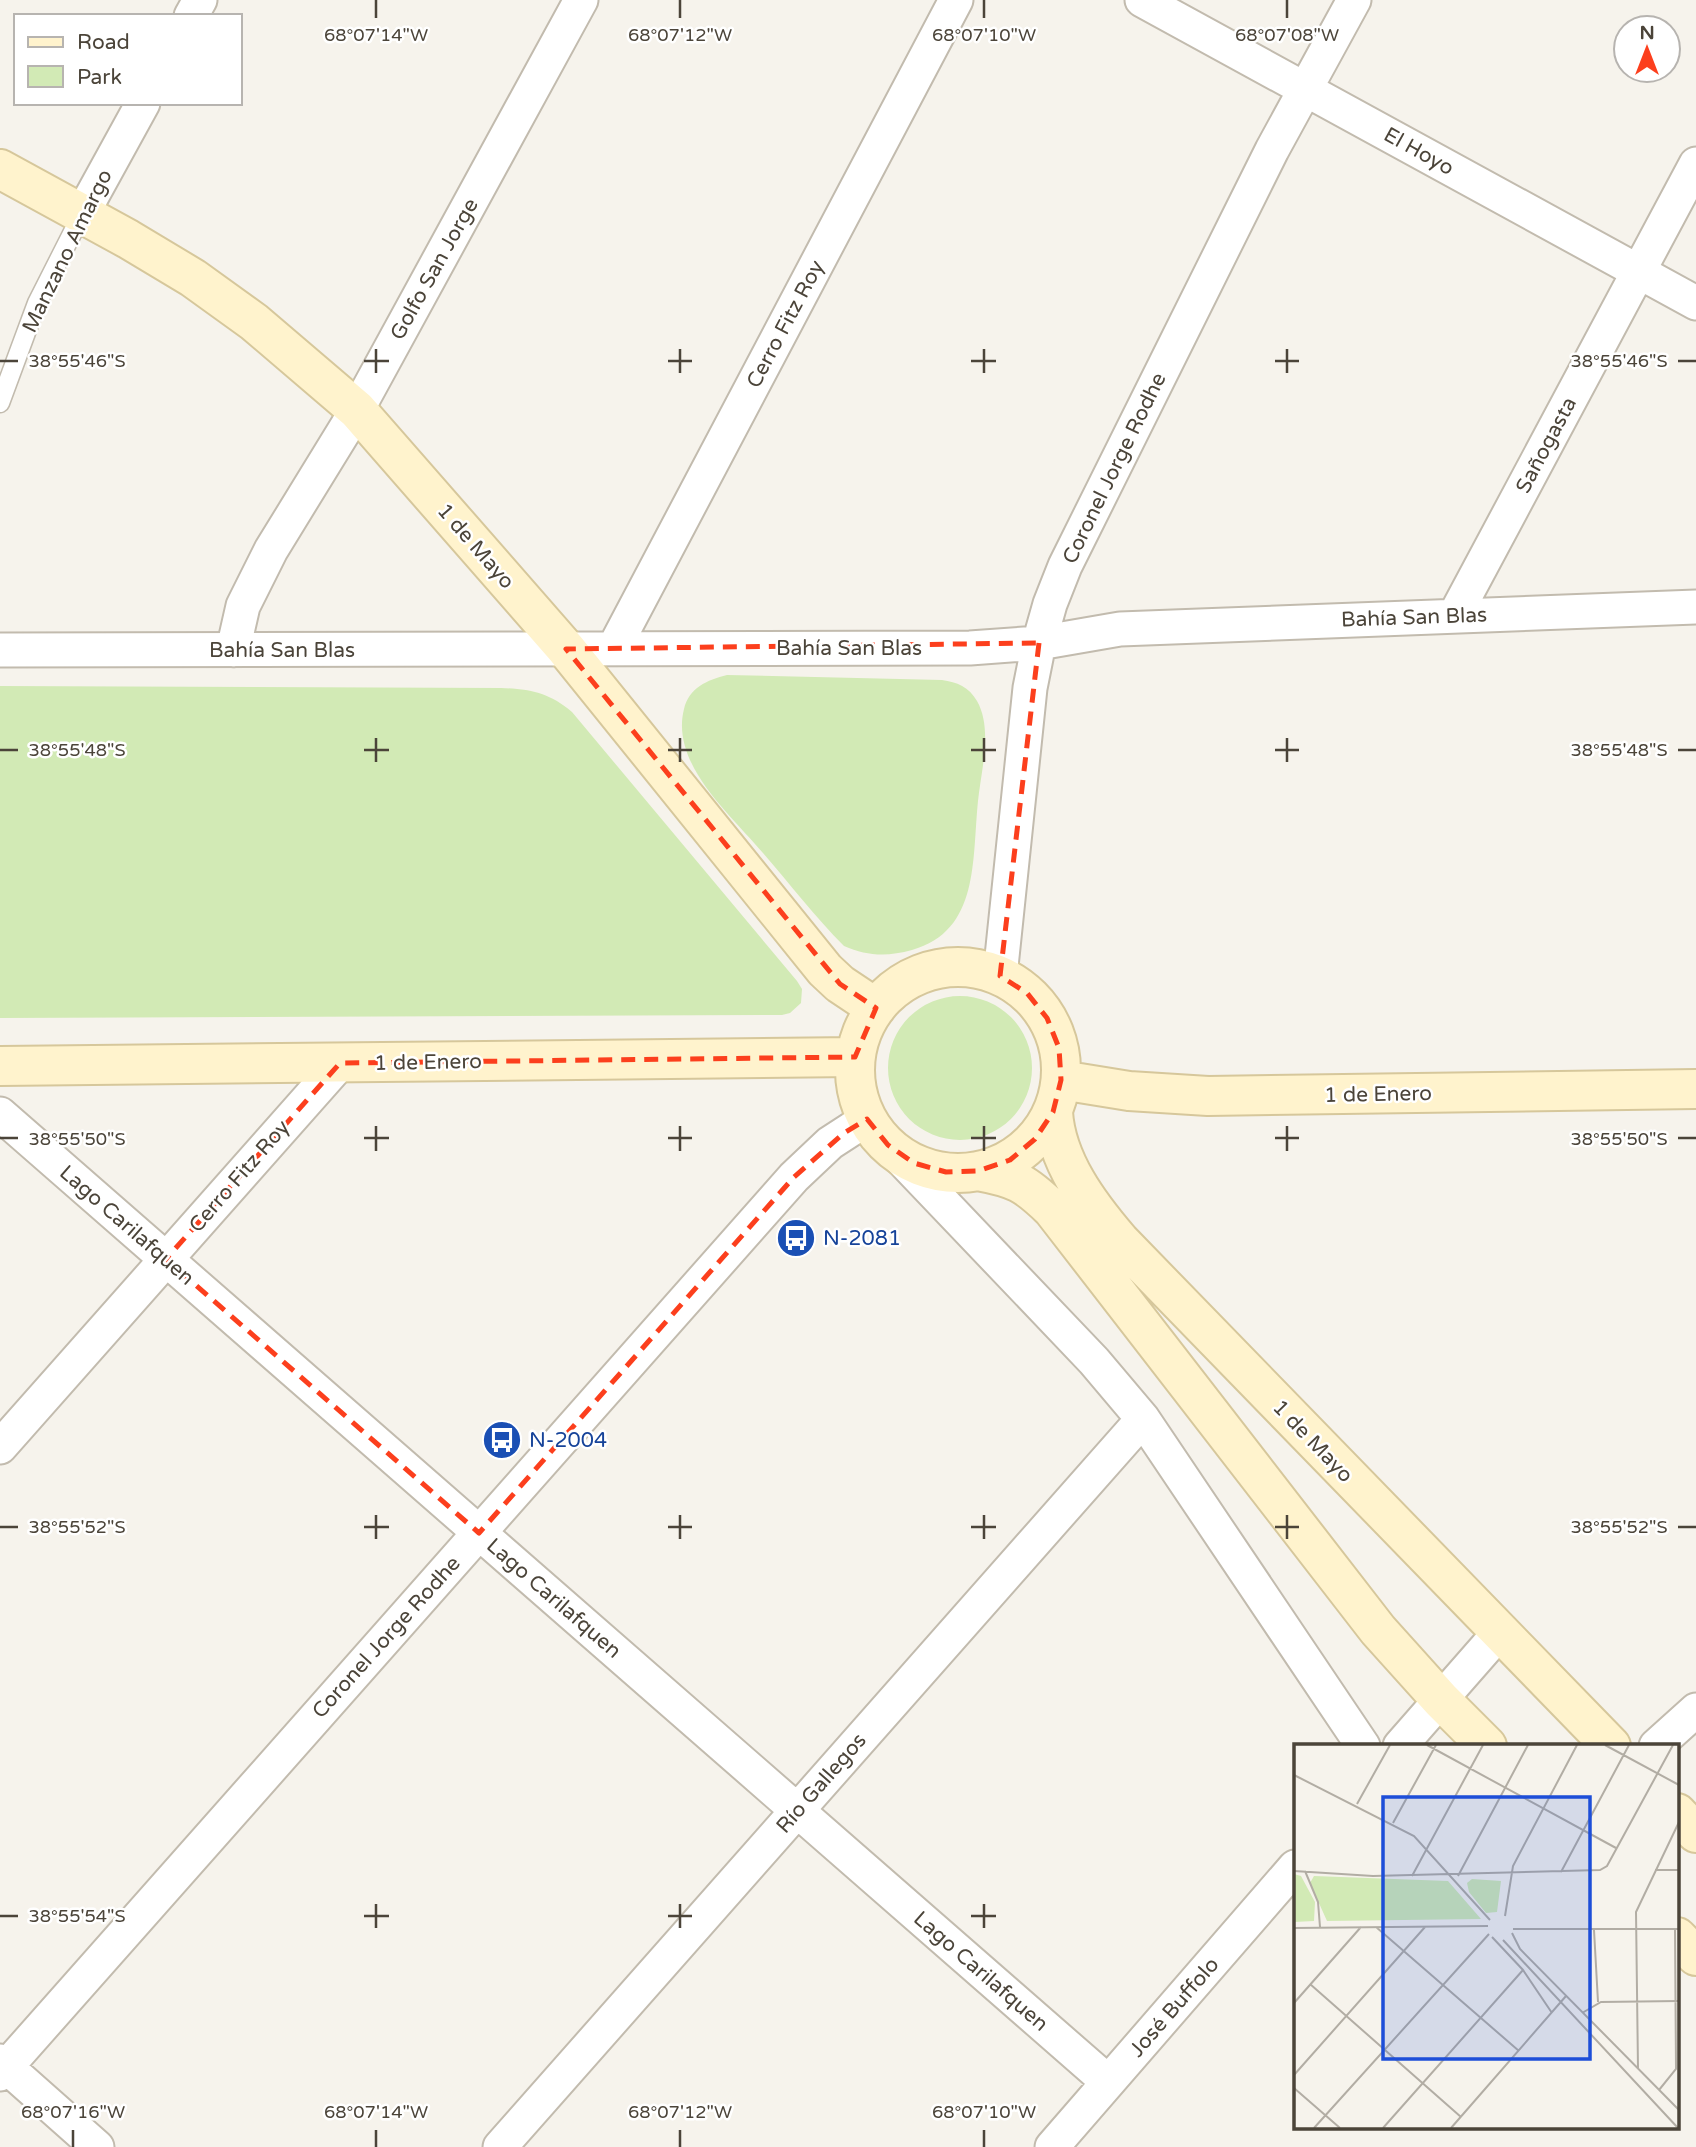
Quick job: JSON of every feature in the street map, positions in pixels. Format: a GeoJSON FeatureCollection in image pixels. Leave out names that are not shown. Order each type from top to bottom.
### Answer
{"type":"FeatureCollection","features":[{"type":"Feature","properties":{"kind":"main road","name":"1 de Mayo"},"geometry":{"type":"LineString","coordinates":[[0,169],[182,272],[244,314],[357,410],[566,649],[825,970],[840,984],[876,1008]]}},
{"type":"Feature","properties":{"kind":"main road"},"geometry":{"type":"LineString","coordinates":[[978,1171],[1010,1160],[1035,1139],[1057,1096],[1059,1048],[1047,1018],[1027,993],[1000,976],[969,967],[941,968],[915,976],[891,991],[876,1008],[863,1030],[855,1057],[856,1089],[878,1132],[915,1163],[946,1172],[978,1171],[1005,1176],[1023,1183],[1052,1209],[1378,1630],[1485,1744]]}},
{"type":"Feature","properties":{"kind":"main road","name":"1 de Enero"},"geometry":{"type":"LineString","coordinates":[[0,1066],[855,1057]]}},
{"type":"Feature","properties":{"kind":"main road","name":"1 de Enero"},"geometry":{"type":"LineString","coordinates":[[1057,1096],[1129,1091],[1208,1096],[1696,1089]]}},
{"type":"Feature","properties":{"kind":"main road","name":"1 de Mayo"},"geometry":{"type":"LineString","coordinates":[[1057,1096],[1054,1130],[1060,1149],[1070,1171],[1101,1219],[1609,1744]]}},
{"type":"Feature","properties":{"kind":"main road"},"geometry":{"type":"LineString","coordinates":[[1678,1814],[1696,1833]]}},
{"type":"Feature","properties":{"kind":"main road"},"geometry":{"type":"LineString","coordinates":[[1678,1938],[1696,1956]]}},
{"type":"Feature","properties":{"kind":"street","name":"Golfo San Jorge"},"geometry":{"type":"LineString","coordinates":[[233,650],[243,606],[265,561],[357,410],[581,0]]}},
{"type":"Feature","properties":{"kind":"street","name":"Cerro Fitz Roy"},"geometry":{"type":"LineString","coordinates":[[614,648],[956,0]]}},
{"type":"Feature","properties":{"kind":"street","name":"El Hoyo"},"geometry":{"type":"LineString","coordinates":[[1142,0],[1696,303]]}},
{"type":"Feature","properties":{"kind":"street","name":"Coronel Jorge Rodhe"},"geometry":{"type":"LineString","coordinates":[[1000,976],[1024,736],[1038,643],[1065,566],[1272,150],[1354,0]]}},
{"type":"Feature","properties":{"kind":"street","name":"Manzano Amargo"},"geometry":{"type":"LineString","coordinates":[[82,214],[142,105]]}},
{"type":"Feature","properties":{"kind":"street","name":"Sañogasta"},"geometry":{"type":"LineString","coordinates":[[1455,615],[1696,164]]}},
{"type":"Feature","properties":{"kind":"street","name":"Bahía San Blas"},"geometry":{"type":"LineString","coordinates":[[0,650],[970,648],[1038,643],[1120,629],[1696,607]]}},
{"type":"Feature","properties":{"kind":"street","name":"Cerro Fitz Roy"},"geometry":{"type":"LineString","coordinates":[[0,1447],[340,1063]]}},
{"type":"Feature","properties":{"kind":"street","name":"Lago Carilafquen"},"geometry":{"type":"LineString","coordinates":[[0,1114],[1108,2082]]}},
{"type":"Feature","properties":{"kind":"street","name":"Coronel Jorge Rodhe"},"geometry":{"type":"LineString","coordinates":[[2,2067],[805,1165],[830,1143],[878,1132]]}},
{"type":"Feature","properties":{"kind":"street"},"geometry":{"type":"LineString","coordinates":[[878,1132],[1094,1361],[1143,1419],[1362,1744]]}},
{"type":"Feature","properties":{"kind":"street","name":"Río Gallegos"},"geometry":{"type":"LineString","coordinates":[[500,2147],[1143,1419]]}},
{"type":"Feature","properties":{"kind":"street"},"geometry":{"type":"LineString","coordinates":[[1402,1744],[1499,1633]]}},
{"type":"Feature","properties":{"kind":"street"},"geometry":{"type":"LineString","coordinates":[[1658,1744],[1696,1710]]}},
{"type":"Feature","properties":{"kind":"street","name":"José Buffolo"},"geometry":{"type":"LineString","coordinates":[[1052,2147],[1294,1868]]}},
{"type":"Feature","properties":{"kind":"street"},"geometry":{"type":"LineString","coordinates":[[2,2067],[97,2147]]}},
{"type":"Feature","properties":{"kind":"lane","name":"Manzano Amargo"},"geometry":{"type":"LineString","coordinates":[[0,402],[37,303],[82,214]]}},
{"type":"Feature","properties":{"kind":"highlighted area"},"geometry":{"type":"Polygon","coordinates":[[[1039,643],[1000,976],[1027,993],[1047,1018],[1059,1048],[1061,1080],[1053,1112],[1035,1139],[1010,1160],[978,1171],[946,1172],[914,1163],[888,1145],[867,1119],[844,1133],[794,1177],[479,1533],[166,1259],[340,1063],[855,1057],[876,1008],[840,984],[566,649],[1039,643]]]}},
{"type":"Feature","properties":{"kind":"green space"},"geometry":{"type":"Polygon","coordinates":[[[727,675],[942,680],[962,686],[974,696],[982,712],[985,737],[972,869],[961,910],[950,927],[934,941],[894,954],[869,954],[844,946],[720,805],[694,769],[682,729],[686,702],[695,690],[713,679],[727,675]]]}},
{"type":"Feature","properties":{"kind":"green space"},"geometry":{"type":"Polygon","coordinates":[[[0,686],[501,688],[521,689],[548,696],[572,712],[797,981],[802,989],[801,1003],[790,1013],[782,1015],[0,1018],[0,686]]]}},
{"type":"Feature","properties":{"kind":"green space"},"geometry":{"type":"Polygon","coordinates":[[[960,996],[987,1002],[1011,1017],[1026,1041],[1032,1068],[1026,1095],[1011,1119],[987,1134],[960,1140],[933,1134],[909,1119],[894,1095],[888,1068],[894,1041],[909,1017],[933,1002],[960,996]]]}},
{"type":"Feature","properties":{"kind":"place","name":"N-2081"},"geometry":{"type":"Point","coordinates":[796,1238]}},
{"type":"Feature","properties":{"kind":"place","name":"N-2004"},"geometry":{"type":"Point","coordinates":[502,1440]}}]}
